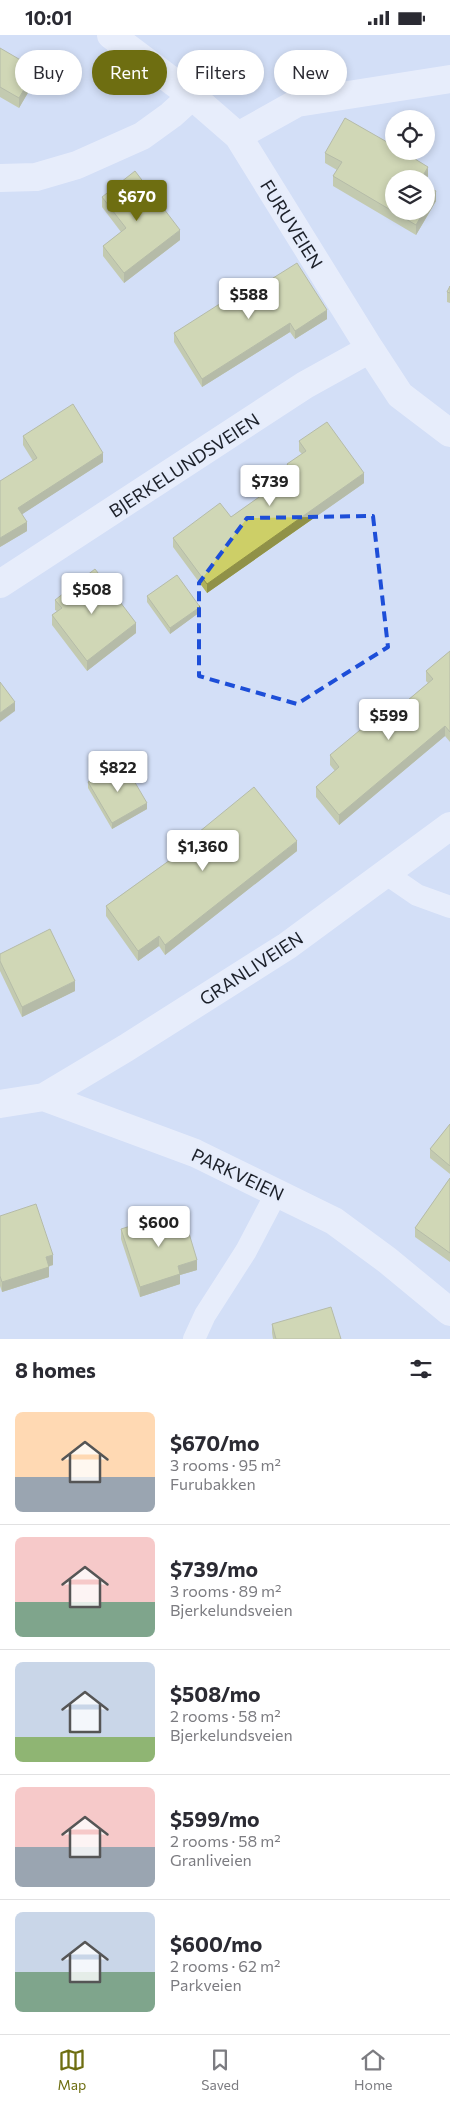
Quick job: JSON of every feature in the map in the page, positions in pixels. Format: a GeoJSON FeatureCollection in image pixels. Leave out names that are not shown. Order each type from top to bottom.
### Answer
{"type":"FeatureCollection","features":[{"type":"Feature","properties":{"kind":"street","name":"FURUVEIEN"},"geometry":{"type":"LineString","coordinates":[[111,35],[192,96],[238,136],[400,395],[450,433]]}},
{"type":"Feature","properties":{"kind":"street"},"geometry":{"type":"LineString","coordinates":[[238,136],[297,103],[450,79]]}},
{"type":"Feature","properties":{"kind":"street"},"geometry":{"type":"LineString","coordinates":[[0,178],[36,177],[77,165],[142,136],[171,115],[192,96]]}},
{"type":"Feature","properties":{"kind":"street","name":"BJERKELUNDSVEIEN"},"geometry":{"type":"LineString","coordinates":[[0,583],[305,385],[370,349]]}},
{"type":"Feature","properties":{"kind":"street","name":"GRANLIVEIEN"},"geometry":{"type":"LineString","coordinates":[[44,1097],[126,1048],[287,946],[450,826]]}},
{"type":"Feature","properties":{"kind":"street","name":"PARKVEIEN"},"geometry":{"type":"LineString","coordinates":[[0,1104],[44,1097],[195,1153],[334,1221],[387,1260],[450,1312]]}},
{"type":"Feature","properties":{"kind":"lane"},"geometry":{"type":"LineString","coordinates":[[385,873],[417,895],[450,907]]}},
{"type":"Feature","properties":{"kind":"lane"},"geometry":{"type":"LineString","coordinates":[[194,1339],[205,1315],[246,1251],[277,1192]]}},
{"type":"Feature","properties":{"kind":"highlighted area"},"geometry":{"type":"Polygon","coordinates":[[[373,516],[388,647],[297,704],[199,676],[199,583],[247,518],[373,516]]]}},
{"type":"Feature","properties":{"kind":"building"},"geometry":{"type":"Polygon","coordinates":[[[0,48],[15,57],[15,95],[21,95],[19,98],[0,87],[0,48]]]}},
{"type":"Feature","properties":{"kind":"building"},"geometry":{"type":"Polygon","coordinates":[[[345,118],[385,141],[385,160],[417,160],[428,167],[426,170],[385,170],[385,207],[333,176],[342,162],[325,153],[345,118]]]}},
{"type":"Feature","properties":{"kind":"building"},"geometry":{"type":"Polygon","coordinates":[[[135,171],[180,230],[124,273],[103,246],[126,228],[102,197],[135,171]]]}},
{"type":"Feature","properties":{"kind":"building"},"geometry":{"type":"Polygon","coordinates":[[[408,220],[419,220],[416,225],[408,220]]]}},
{"type":"Feature","properties":{"kind":"building"},"geometry":{"type":"Polygon","coordinates":[[[297,263],[327,310],[295,331],[290,323],[202,379],[174,333],[251,284],[254,290],[297,263]]]}},
{"type":"Feature","properties":{"kind":"building"},"geometry":{"type":"Polygon","coordinates":[[[73,404],[103,453],[18,508],[27,522],[0,538],[0,481],[37,458],[23,436],[73,404]]]}},
{"type":"Feature","properties":{"kind":"building"},"geometry":{"type":"Polygon","coordinates":[[[327,422],[364,473],[207,584],[173,538],[220,503],[231,517],[293,473],[287,464],[306,451],[299,441],[327,422]]]}},
{"type":"Feature","properties":{"kind":"building"},"geometry":{"type":"Polygon","coordinates":[[[95,569],[136,623],[87,661],[52,615],[62,608],[55,600],[95,569]]]}},
{"type":"Feature","properties":{"kind":"building"},"geometry":{"type":"Polygon","coordinates":[[[177,575],[200,607],[170,628],[147,596],[177,575]]]}},
{"type":"Feature","properties":{"kind":"building"},"geometry":{"type":"Polygon","coordinates":[[[450,651],[450,732],[445,726],[339,815],[316,787],[339,767],[330,755],[371,721],[376,727],[433,679],[426,671],[450,651]]]}},
{"type":"Feature","properties":{"kind":"building"},"geometry":{"type":"Polygon","coordinates":[[[0,682],[15,702],[0,713],[0,682]]]}},
{"type":"Feature","properties":{"kind":"building"},"geometry":{"type":"Polygon","coordinates":[[[123,762],[147,803],[112,823],[88,782],[123,762]]]}},
{"type":"Feature","properties":{"kind":"building"},"geometry":{"type":"Polygon","coordinates":[[[254,787],[297,841],[165,945],[159,936],[138,951],[106,906],[191,845],[188,841],[254,787]]]}},
{"type":"Feature","properties":{"kind":"building"},"geometry":{"type":"Polygon","coordinates":[[[50,929],[75,981],[22,1007],[0,961],[0,954],[50,929]]]}},
{"type":"Feature","properties":{"kind":"building"},"geometry":{"type":"Polygon","coordinates":[[[450,1124],[450,1166],[430,1149],[450,1124]]]}},
{"type":"Feature","properties":{"kind":"building"},"geometry":{"type":"Polygon","coordinates":[[[450,1178],[450,1253],[415,1228],[450,1178]]]}},
{"type":"Feature","properties":{"kind":"building"},"geometry":{"type":"Polygon","coordinates":[[[36,1204],[53,1255],[46,1257],[49,1267],[2,1282],[0,1276],[0,1216],[36,1204]]]}},
{"type":"Feature","properties":{"kind":"building"},"geometry":{"type":"Polygon","coordinates":[[[182,1210],[197,1260],[178,1266],[180,1274],[140,1287],[121,1229],[182,1210]]]}},
{"type":"Feature","properties":{"kind":"building"},"geometry":{"type":"Polygon","coordinates":[[[331,1307],[341,1339],[276,1339],[272,1324],[331,1307]]]}}]}
